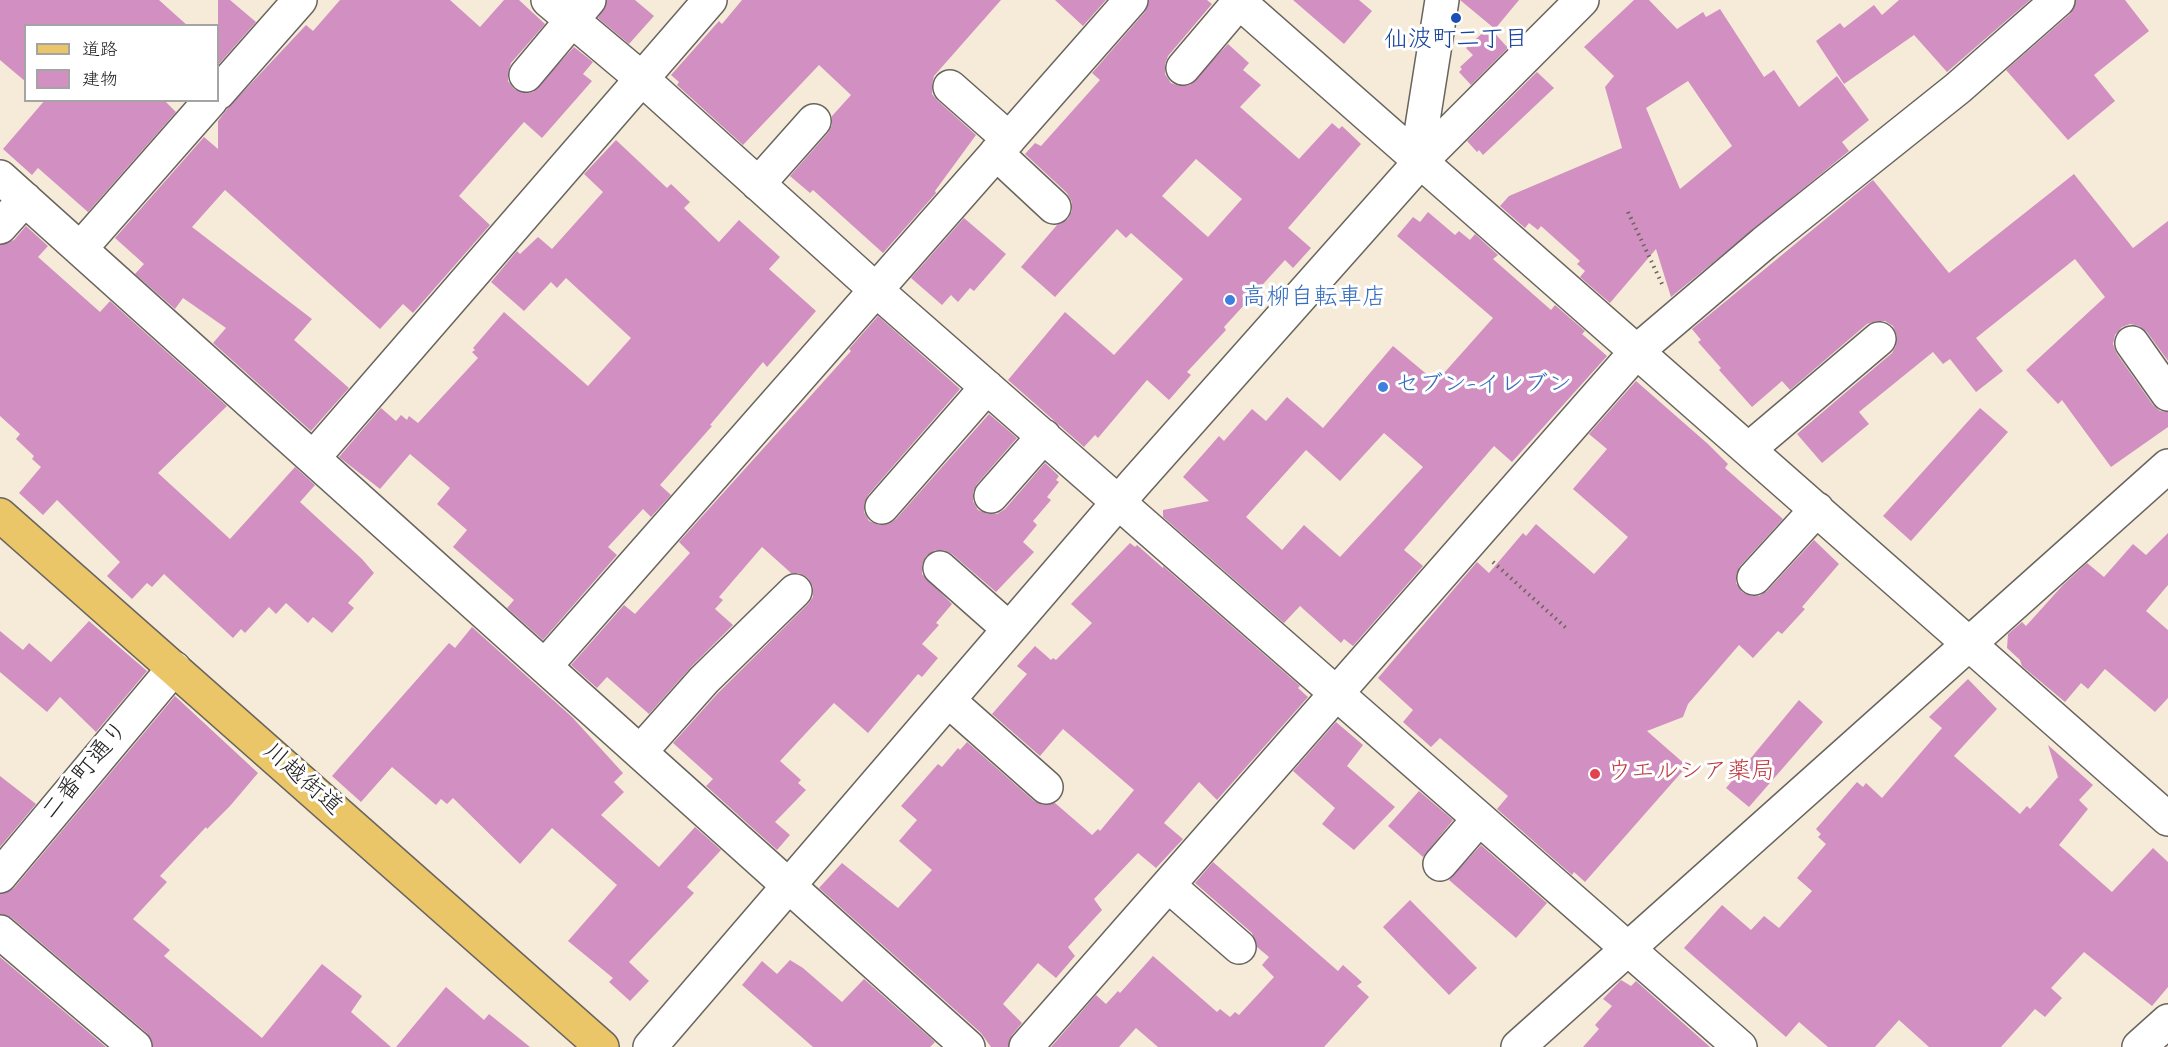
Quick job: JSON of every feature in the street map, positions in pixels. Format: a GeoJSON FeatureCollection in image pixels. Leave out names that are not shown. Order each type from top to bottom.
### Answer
{"type":"FeatureCollection","features":[{"type":"Feature","properties":{"kind":"main road","name":"川越街道"},"geometry":{"type":"LineString","coordinates":[[0,515],[602,1047]]}},
{"type":"Feature","properties":{"kind":"street"},"geometry":{"type":"LineString","coordinates":[[219,92],[300,0]]}},
{"type":"Feature","properties":{"kind":"street"},"geometry":{"type":"LineString","coordinates":[[314,458],[710,0]]}},
{"type":"Feature","properties":{"kind":"street"},"geometry":{"type":"LineString","coordinates":[[545,666],[1131,0]]}},
{"type":"Feature","properties":{"kind":"street"},"geometry":{"type":"LineString","coordinates":[[1420,162],[1421,133],[1442,0]]}},
{"type":"Feature","properties":{"kind":"street"},"geometry":{"type":"LineString","coordinates":[[650,1047],[1119,501],[1420,162],[1582,0]]}},
{"type":"Feature","properties":{"kind":"street"},"geometry":{"type":"LineString","coordinates":[[1026,1047],[1637,351],[1958,88],[2058,0]]}},
{"type":"Feature","properties":{"kind":"street"},"geometry":{"type":"LineString","coordinates":[[1183,68],[1238,1],[2168,819]]}},
{"type":"Feature","properties":{"kind":"street"},"geometry":{"type":"LineString","coordinates":[[525,75],[570,7],[641,78],[876,290],[1119,501],[1478,820],[1740,1047]]}},
{"type":"Feature","properties":{"kind":"street"},"geometry":{"type":"LineString","coordinates":[[950,87],[1054,207]]}},
{"type":"Feature","properties":{"kind":"street"},"geometry":{"type":"LineString","coordinates":[[80,249],[209,102]]}},
{"type":"Feature","properties":{"kind":"street"},"geometry":{"type":"LineString","coordinates":[[758,184],[814,121]]}},
{"type":"Feature","properties":{"kind":"street"},"geometry":{"type":"LineString","coordinates":[[0,177],[969,1047]]}},
{"type":"Feature","properties":{"kind":"street"},"geometry":{"type":"LineString","coordinates":[[0,227],[25,199]]}},
{"type":"Feature","properties":{"kind":"street"},"geometry":{"type":"LineString","coordinates":[[1749,449],[1879,339]]}},
{"type":"Feature","properties":{"kind":"street"},"geometry":{"type":"LineString","coordinates":[[2132,343],[2168,394]]}},
{"type":"Feature","properties":{"kind":"street"},"geometry":{"type":"LineString","coordinates":[[882,507],[987,387]]}},
{"type":"Feature","properties":{"kind":"street"},"geometry":{"type":"LineString","coordinates":[[991,496],[1044,436]]}},
{"type":"Feature","properties":{"kind":"street"},"geometry":{"type":"LineString","coordinates":[[1518,1047],[2168,466]]}},
{"type":"Feature","properties":{"kind":"street"},"geometry":{"type":"LineString","coordinates":[[1754,578],[1818,509]]}},
{"type":"Feature","properties":{"kind":"street"},"geometry":{"type":"LineString","coordinates":[[940,568],[1009,629]]}},
{"type":"Feature","properties":{"kind":"street"},"geometry":{"type":"LineString","coordinates":[[640,752],[704,680],[795,591]]}},
{"type":"Feature","properties":{"kind":"street","name":"二番町通り"},"geometry":{"type":"LineString","coordinates":[[0,876],[174,668]]}},
{"type":"Feature","properties":{"kind":"street"},"geometry":{"type":"LineString","coordinates":[[949,701],[1046,787]]}},
{"type":"Feature","properties":{"kind":"street"},"geometry":{"type":"LineString","coordinates":[[1440,864],[1478,820]]}},
{"type":"Feature","properties":{"kind":"street"},"geometry":{"type":"LineString","coordinates":[[1169,886],[1239,947]]}},
{"type":"Feature","properties":{"kind":"street"},"geometry":{"type":"LineString","coordinates":[[0,932],[135,1047]]}},
{"type":"Feature","properties":{"kind":"street"},"geometry":{"type":"LineString","coordinates":[[2139,1047],[2168,1021]]}},
{"type":"Feature","properties":{"kind":"path"},"geometry":{"type":"LineString","coordinates":[[1628,212],[1659,275],[1675,318]]}},
{"type":"Feature","properties":{"kind":"path"},"geometry":{"type":"LineString","coordinates":[[1471,542],[1566,628]]}},
{"type":"Feature","properties":{"kind":"building"},"geometry":{"type":"Polygon","coordinates":[[[0,0],[159,0],[186,24],[24,24],[24,80],[0,60],[0,0]]]}},
{"type":"Feature","properties":{"kind":"building"},"geometry":{"type":"Polygon","coordinates":[[[218,0],[230,0],[256,22],[219,64],[219,24],[218,0]]]}},
{"type":"Feature","properties":{"kind":"building"},"geometry":{"type":"Polygon","coordinates":[[[340,0],[450,0],[480,27],[504,0],[519,0],[545,24],[511,63],[508,81],[514,89],[523,93],[533,92],[574,47],[593,62],[583,74],[592,81],[542,138],[524,122],[459,196],[490,225],[413,313],[403,304],[380,329],[225,190],[192,227],[312,319],[294,340],[349,388],[311,431],[213,343],[226,328],[183,298],[175,309],[135,274],[144,264],[115,238],[204,137],[218,149],[218,121],[227,109],[306,25],[313,31],[340,0]]]}},
{"type":"Feature","properties":{"kind":"building"},"geometry":{"type":"Polygon","coordinates":[[[607,0],[635,0],[654,16],[629,44],[598,18],[607,0]]]}},
{"type":"Feature","properties":{"kind":"building"},"geometry":{"type":"Polygon","coordinates":[[[742,0],[1001,0],[934,76],[932,84],[932,94],[938,101],[976,135],[935,191],[936,193],[883,253],[813,190],[810,193],[790,176],[828,133],[832,125],[832,116],[851,95],[819,65],[743,145],[677,85],[679,82],[671,75],[719,21],[722,24],[742,0]]]}},
{"type":"Feature","properties":{"kind":"building"},"geometry":{"type":"Polygon","coordinates":[[[1055,0],[1106,0],[1083,26],[1055,0]]]}},
{"type":"Feature","properties":{"kind":"building"},"geometry":{"type":"Polygon","coordinates":[[[1149,0],[1207,0],[1212,4],[1168,56],[1165,74],[1171,83],[1180,86],[1190,85],[1228,44],[1249,63],[1243,70],[1261,85],[1240,107],[1299,159],[1332,123],[1339,129],[1342,126],[1361,144],[1288,228],[1311,248],[1293,268],[1285,260],[1224,327],[1226,330],[1187,372],[1191,375],[1169,400],[1147,380],[1098,438],[1095,435],[1084,447],[1008,380],[1065,312],[1114,355],[1183,279],[1131,233],[1126,238],[1117,229],[1055,297],[1021,267],[1057,225],[1068,219],[1072,211],[1072,202],[1067,193],[1025,154],[1035,143],[1041,146],[1100,80],[1092,73],[1145,12],[1149,0]],[[1196,159],[1162,196],[1208,237],[1242,199],[1196,159]]]}},
{"type":"Feature","properties":{"kind":"building"},"geometry":{"type":"Polygon","coordinates":[[[1293,0],[1359,0],[1372,11],[1344,44],[1293,0]]]}},
{"type":"Feature","properties":{"kind":"building"},"geometry":{"type":"Polygon","coordinates":[[[1460,0],[1519,0],[1495,29],[1460,0]]]}},
{"type":"Feature","properties":{"kind":"building"},"geometry":{"type":"Polygon","coordinates":[[[1634,0],[1649,0],[1677,29],[1703,12],[1706,17],[1720,9],[1764,77],[1774,70],[1799,107],[1837,76],[1869,120],[1842,142],[1849,151],[1671,297],[1656,249],[1610,303],[1580,277],[1585,271],[1577,264],[1580,261],[1541,226],[1538,230],[1529,223],[1525,228],[1500,206],[1509,196],[1622,148],[1605,87],[1614,76],[1584,47],[1634,0]],[[1688,81],[1646,108],[1680,189],[1732,146],[1688,81]]]}},
{"type":"Feature","properties":{"kind":"building"},"geometry":{"type":"Polygon","coordinates":[[[1899,0],[2030,0],[1947,72],[1914,35],[1844,84],[1816,41],[1840,23],[1844,28],[1874,5],[1882,15],[1899,0]]]}},
{"type":"Feature","properties":{"kind":"building"},"geometry":{"type":"Polygon","coordinates":[[[2076,0],[2125,0],[2149,31],[2094,75],[2115,101],[2068,140],[2006,70],[2070,14],[2076,0]]]}},
{"type":"Feature","properties":{"kind":"building"},"geometry":{"type":"Polygon","coordinates":[[[1489,27],[1508,48],[1471,85],[1459,72],[1462,69],[1460,67],[1473,55],[1466,48],[1489,27]]]}},
{"type":"Feature","properties":{"kind":"building"},"geometry":{"type":"Polygon","coordinates":[[[1537,72],[1554,88],[1483,155],[1479,150],[1477,152],[1467,141],[1537,72]]]}},
{"type":"Feature","properties":{"kind":"building"},"geometry":{"type":"Polygon","coordinates":[[[43,102],[166,102],[176,112],[88,212],[38,168],[32,175],[3,149],[43,102]]]}},
{"type":"Feature","properties":{"kind":"building"},"geometry":{"type":"Polygon","coordinates":[[[616,140],[667,188],[671,184],[690,202],[684,208],[719,242],[739,220],[780,257],[769,269],[816,311],[767,367],[763,362],[710,425],[712,426],[660,485],[671,495],[651,517],[643,509],[608,547],[617,555],[543,640],[507,608],[514,600],[453,547],[467,530],[437,504],[450,488],[410,454],[380,489],[339,457],[381,408],[396,421],[401,415],[407,420],[409,416],[418,423],[478,358],[472,352],[475,350],[473,348],[504,312],[588,386],[631,338],[566,278],[557,288],[551,282],[524,311],[491,282],[517,251],[520,254],[538,237],[552,249],[603,192],[584,174],[616,140]]]}},
{"type":"Feature","properties":{"kind":"building"},"geometry":{"type":"Polygon","coordinates":[[[2074,174],[2133,248],[2168,221],[2168,361],[2147,332],[2139,326],[2130,324],[2122,327],[2115,335],[2113,344],[2117,354],[2153,405],[2160,411],[2168,412],[2168,427],[2111,467],[2062,400],[2058,404],[2026,370],[2105,297],[2075,259],[1976,338],[2003,371],[1976,392],[1950,359],[1943,364],[1933,352],[1859,412],[1869,424],[1822,463],[1797,434],[1892,353],[1896,346],[1897,336],[1893,326],[1885,321],[1867,324],[1790,390],[1782,381],[1752,407],[1719,370],[1721,368],[1698,342],[1701,340],[1692,329],[1873,180],[1949,273],[2074,174]]]}},
{"type":"Feature","properties":{"kind":"building"},"geometry":{"type":"Polygon","coordinates":[[[1428,212],[1455,235],[1459,231],[1470,240],[1475,234],[1498,255],[1493,259],[1551,310],[1555,305],[1585,331],[1582,334],[1607,356],[1512,462],[1494,446],[1404,550],[1423,566],[1353,646],[1344,639],[1341,643],[1300,606],[1284,623],[1163,517],[1163,510],[1209,501],[1183,477],[1219,436],[1224,441],[1252,409],[1266,421],[1287,397],[1323,428],[1393,346],[1436,382],[1493,318],[1397,236],[1413,217],[1420,222],[1428,212]],[[1384,433],[1340,481],[1306,450],[1246,517],[1282,550],[1304,525],[1340,557],[1423,467],[1384,433]]]}},
{"type":"Feature","properties":{"kind":"building"},"geometry":{"type":"Polygon","coordinates":[[[964,218],[1006,254],[974,291],[970,288],[958,302],[951,295],[942,305],[911,278],[964,218]]]}},
{"type":"Feature","properties":{"kind":"building"},"geometry":{"type":"Polygon","coordinates":[[[26,226],[48,246],[38,257],[100,312],[110,301],[227,406],[158,473],[230,539],[295,467],[315,485],[300,502],[374,573],[348,603],[354,608],[332,633],[313,617],[308,623],[286,603],[276,614],[269,607],[245,633],[241,629],[233,638],[164,574],[152,587],[147,583],[132,599],[107,576],[120,562],[57,500],[43,515],[19,493],[41,467],[32,459],[34,456],[16,439],[20,434],[0,416],[0,245],[14,240],[26,226]]]}},
{"type":"Feature","properties":{"kind":"building"},"geometry":{"type":"Polygon","coordinates":[[[878,316],[960,389],[868,495],[864,504],[864,512],[869,521],[879,525],[889,524],[896,519],[989,414],[1017,438],[977,484],[973,492],[973,501],[978,510],[988,514],[997,514],[1005,509],[1045,463],[1059,476],[1056,480],[1059,482],[1047,497],[1051,500],[1033,521],[1037,525],[1023,542],[1034,552],[996,592],[952,554],[944,550],[935,550],[926,556],[922,565],[922,574],[952,604],[936,623],[939,625],[922,644],[938,658],[922,677],[918,674],[868,733],[834,703],[780,761],[801,780],[798,783],[806,790],[775,822],[790,835],[777,850],[706,786],[713,779],[673,743],[718,693],[808,604],[813,597],[813,587],[808,578],[799,573],[791,573],[762,547],[719,597],[723,600],[715,609],[733,625],[649,714],[607,677],[597,688],[571,665],[624,605],[635,614],[690,553],[679,542],[851,351],[849,349],[878,316]]]}},
{"type":"Feature","properties":{"kind":"building"},"geometry":{"type":"Polygon","coordinates":[[[1636,381],[1708,444],[1728,464],[1725,468],[1783,519],[1740,566],[1736,575],[1736,583],[1742,592],[1751,596],[1759,596],[1767,591],[1814,540],[1839,564],[1802,607],[1805,609],[1782,634],[1778,631],[1753,658],[1739,645],[1688,704],[1683,717],[1647,731],[1687,766],[1585,882],[1574,872],[1572,875],[1497,809],[1508,796],[1440,738],[1431,747],[1403,722],[1413,710],[1378,678],[1477,562],[1489,573],[1523,533],[1526,536],[1536,524],[1594,574],[1628,537],[1573,489],[1607,449],[1589,434],[1636,381]]]}},
{"type":"Feature","properties":{"kind":"building"},"geometry":{"type":"Polygon","coordinates":[[[1980,408],[2008,432],[1911,541],[1883,516],[1980,408]]]}},
{"type":"Feature","properties":{"kind":"building"},"geometry":{"type":"Polygon","coordinates":[[[2168,533],[2168,585],[2146,611],[2168,630],[2168,698],[2155,712],[2105,669],[2088,689],[2081,683],[2065,702],[2022,666],[2020,660],[2007,648],[2008,634],[2022,622],[2026,626],[2063,585],[2087,563],[2104,577],[2133,544],[2146,555],[2168,533]]]}},
{"type":"Feature","properties":{"kind":"building"},"geometry":{"type":"Polygon","coordinates":[[[1130,543],[1135,547],[1137,545],[1163,568],[1163,566],[1300,686],[1298,688],[1308,697],[1217,800],[1199,782],[1164,823],[1183,839],[1156,868],[1138,853],[1094,899],[1102,910],[1068,947],[1075,956],[1056,978],[1038,963],[1003,1004],[1022,1023],[1012,1035],[1008,1047],[991,1047],[981,1033],[819,888],[842,863],[898,908],[932,870],[899,841],[917,820],[901,806],[938,764],[942,767],[958,748],[960,750],[967,742],[1034,801],[1043,805],[1055,803],[1092,835],[1098,829],[1100,831],[1134,790],[1063,729],[1040,756],[992,714],[1027,674],[1017,666],[1035,646],[1051,660],[1053,658],[1056,660],[1092,623],[1071,604],[1130,543]]]}},
{"type":"Feature","properties":{"kind":"building"},"geometry":{"type":"Polygon","coordinates":[[[89,621],[147,671],[96,732],[60,697],[47,712],[0,672],[0,631],[23,650],[29,643],[51,662],[89,621]]]}},
{"type":"Feature","properties":{"kind":"building"},"geometry":{"type":"Polygon","coordinates":[[[472,627],[572,717],[623,773],[614,782],[624,792],[601,815],[659,867],[695,827],[721,850],[687,887],[694,893],[629,962],[649,981],[630,1001],[609,982],[613,978],[568,941],[617,885],[552,828],[520,864],[453,798],[447,804],[441,799],[436,805],[392,767],[361,802],[332,776],[449,643],[455,648],[472,627]]]}},
{"type":"Feature","properties":{"kind":"building"},"geometry":{"type":"Polygon","coordinates":[[[1968,679],[1997,709],[1954,756],[2020,814],[2027,806],[2030,809],[2058,777],[2048,745],[2093,785],[2079,800],[2088,809],[2059,845],[2112,892],[2153,848],[2168,862],[2168,987],[2152,1006],[2084,952],[2051,988],[2062,998],[2045,1017],[2035,1009],[2001,1047],[1929,1047],[1899,1020],[1875,1047],[1828,1047],[1799,1022],[1786,1037],[1684,948],[1722,905],[1751,930],[1764,916],[1779,928],[1812,891],[1797,878],[1826,844],[1818,837],[1821,834],[1816,829],[1857,782],[1863,787],[1866,783],[1882,798],[1942,728],[1929,717],[1968,679]]]}},
{"type":"Feature","properties":{"kind":"building"},"geometry":{"type":"Polygon","coordinates":[[[175,696],[258,773],[230,806],[207,829],[206,827],[160,876],[167,882],[133,919],[170,950],[164,956],[262,1038],[322,964],[362,996],[351,1012],[391,1047],[153,1047],[147,1033],[12,918],[0,914],[0,894],[14,888],[175,696]]]}},
{"type":"Feature","properties":{"kind":"building"},"geometry":{"type":"Polygon","coordinates":[[[1799,700],[1823,722],[1749,807],[1726,788],[1799,700]]]}},
{"type":"Feature","properties":{"kind":"building"},"geometry":{"type":"Polygon","coordinates":[[[1336,722],[1363,745],[1347,766],[1395,807],[1354,850],[1322,824],[1335,808],[1293,771],[1336,722]]]}},
{"type":"Feature","properties":{"kind":"building"},"geometry":{"type":"Polygon","coordinates":[[[0,776],[36,804],[0,847],[0,776]]]}},
{"type":"Feature","properties":{"kind":"building"},"geometry":{"type":"Polygon","coordinates":[[[1419,791],[1453,820],[1423,857],[1388,826],[1419,791]]]}},
{"type":"Feature","properties":{"kind":"building"},"geometry":{"type":"Polygon","coordinates":[[[1481,845],[1547,903],[1516,938],[1449,880],[1481,845]]]}},
{"type":"Feature","properties":{"kind":"building"},"geometry":{"type":"Polygon","coordinates":[[[1213,862],[1338,971],[1343,965],[1362,982],[1357,986],[1369,997],[1324,1047],[1158,1047],[1136,1028],[1119,1047],[1051,1047],[1096,995],[1106,1004],[1118,991],[1120,993],[1153,956],[1217,1012],[1220,1009],[1230,1017],[1235,1012],[1239,1015],[1274,977],[1262,965],[1269,957],[1257,947],[1252,933],[1195,883],[1213,862]]]}},
{"type":"Feature","properties":{"kind":"building"},"geometry":{"type":"Polygon","coordinates":[[[1410,900],[1477,968],[1449,995],[1383,927],[1410,900]]]}},
{"type":"Feature","properties":{"kind":"building"},"geometry":{"type":"Polygon","coordinates":[[[0,957],[106,1047],[0,1047],[0,957]]]}},
{"type":"Feature","properties":{"kind":"building"},"geometry":{"type":"Polygon","coordinates":[[[790,960],[803,968],[842,1002],[864,979],[935,1042],[930,1047],[813,1047],[742,985],[762,961],[777,974],[790,960]]]}},
{"type":"Feature","properties":{"kind":"building"},"geometry":{"type":"Polygon","coordinates":[[[1621,980],[1631,986],[1636,981],[1710,1047],[1583,1047],[1599,1029],[1595,1025],[1612,1006],[1603,999],[1621,980]]]}},
{"type":"Feature","properties":{"kind":"building"},"geometry":{"type":"Polygon","coordinates":[[[446,987],[484,1020],[489,1014],[530,1047],[396,1047],[446,987]]]}},
{"type":"Feature","properties":{"kind":"place","name":"仙波町二丁目"},"geometry":{"type":"Point","coordinates":[1456,18]}},
{"type":"Feature","properties":{"kind":"place","name":"高柳自転車店"},"geometry":{"type":"Point","coordinates":[1230,300]}},
{"type":"Feature","properties":{"kind":"place","name":"セブン-イレブン"},"geometry":{"type":"Point","coordinates":[1383,387]}},
{"type":"Feature","properties":{"kind":"place","name":"ウエルシア薬局"},"geometry":{"type":"Point","coordinates":[1595,774]}}]}
